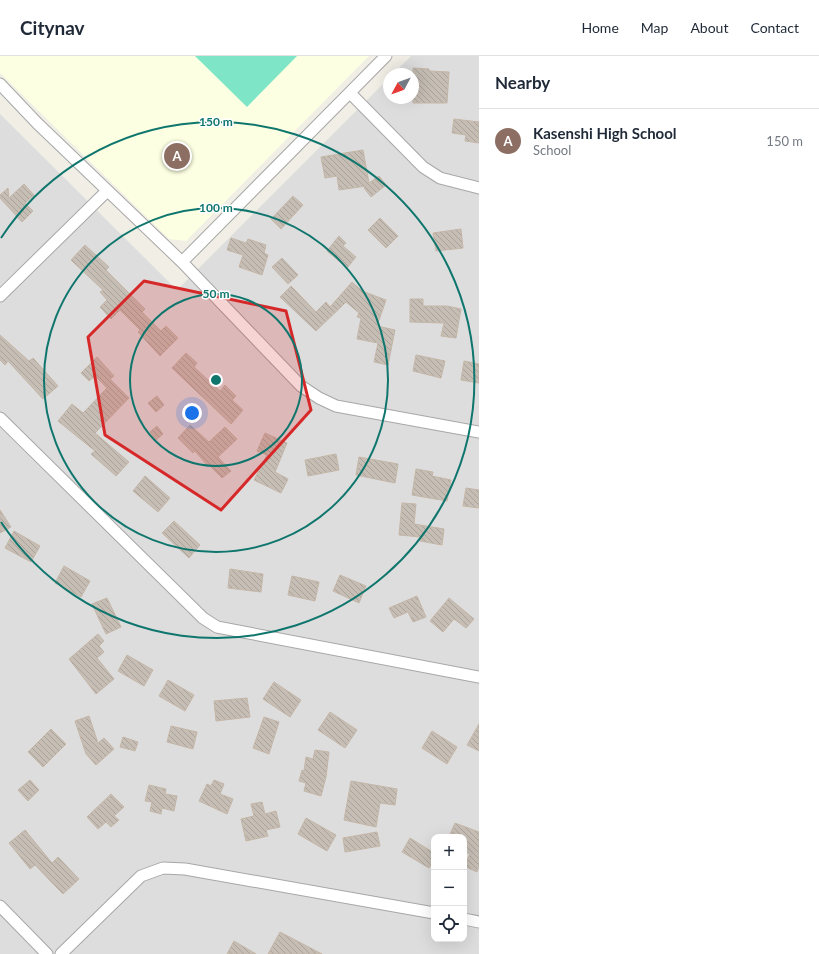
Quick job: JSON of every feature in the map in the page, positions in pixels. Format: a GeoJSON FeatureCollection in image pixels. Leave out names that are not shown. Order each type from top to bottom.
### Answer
{"type":"FeatureCollection","features":[{"type":"Feature","properties":{"kind":"street"},"geometry":{"type":"LineString","coordinates":[[182,262],[351,94],[386,56]]}},
{"type":"Feature","properties":{"kind":"street"},"geometry":{"type":"LineString","coordinates":[[0,84],[107,191],[182,262],[301,386],[319,398],[336,406],[479,432]]}},
{"type":"Feature","properties":{"kind":"street"},"geometry":{"type":"LineString","coordinates":[[351,94],[423,167],[440,178],[479,188]]}},
{"type":"Feature","properties":{"kind":"street"},"geometry":{"type":"LineString","coordinates":[[0,296],[107,191]]}},
{"type":"Feature","properties":{"kind":"street"},"geometry":{"type":"LineString","coordinates":[[0,418],[203,618],[217,628],[479,677]]}},
{"type":"Feature","properties":{"kind":"street"},"geometry":{"type":"LineString","coordinates":[[60,954],[141,876],[163,868],[185,869],[431,912]]}},
{"type":"Feature","properties":{"kind":"street"},"geometry":{"type":"LineString","coordinates":[[0,906],[46,954]]}},
{"type":"Feature","properties":{"kind":"street"},"geometry":{"type":"LineString","coordinates":[[467,920],[479,922]]}},
{"type":"Feature","properties":{"kind":"highlighted area"},"geometry":{"type":"Polygon","coordinates":[[[144,281],[286,311],[311,410],[221,510],[105,435],[88,337],[144,281]]]}},
{"type":"Feature","properties":{"kind":"shaded area"},"geometry":{"type":"Polygon","coordinates":[[[0,56],[369,56],[186,241],[169,239],[0,73],[0,56]]]}},
{"type":"Feature","properties":{"kind":"shaded area"},"geometry":{"type":"Polygon","coordinates":[[[411,56],[479,56],[479,954],[0,954],[0,114],[177,290],[383,84],[383,104],[419,104],[419,68],[399,68],[411,56]]]}},
{"type":"Feature","properties":{"kind":"green space"},"geometry":{"type":"Polygon","coordinates":[[[195,56],[297,56],[247,107],[195,56]]]}},
{"type":"Feature","properties":{"kind":"building"},"geometry":{"type":"Polygon","coordinates":[[[419,68],[429,69],[429,71],[449,72],[447,103],[419,103],[419,68]]]}},
{"type":"Feature","properties":{"kind":"building"},"geometry":{"type":"Polygon","coordinates":[[[454,119],[479,122],[479,143],[465,141],[466,135],[452,133],[454,119]]]}},
{"type":"Feature","properties":{"kind":"building"},"geometry":{"type":"Polygon","coordinates":[[[363,150],[369,183],[379,176],[386,185],[371,197],[364,188],[366,186],[339,190],[337,176],[325,178],[321,157],[363,150]]]}},
{"type":"Feature","properties":{"kind":"building"},"geometry":{"type":"Polygon","coordinates":[[[24,184],[34,195],[25,203],[33,211],[22,222],[0,198],[0,195],[8,188],[9,198],[24,184]]]}},
{"type":"Feature","properties":{"kind":"building"},"geometry":{"type":"Polygon","coordinates":[[[293,196],[303,205],[281,229],[271,219],[293,196]]]}},
{"type":"Feature","properties":{"kind":"building"},"geometry":{"type":"Polygon","coordinates":[[[380,218],[398,236],[386,248],[368,230],[380,218]]]}},
{"type":"Feature","properties":{"kind":"building"},"geometry":{"type":"Polygon","coordinates":[[[461,229],[463,248],[436,251],[433,233],[461,229]]]}},
{"type":"Feature","properties":{"kind":"building"},"geometry":{"type":"Polygon","coordinates":[[[339,236],[346,243],[343,246],[356,257],[347,268],[327,251],[339,236]]]}},
{"type":"Feature","properties":{"kind":"building"},"geometry":{"type":"Polygon","coordinates":[[[231,238],[246,243],[248,239],[266,245],[264,253],[268,255],[262,275],[239,267],[243,255],[227,250],[231,238]]]}},
{"type":"Feature","properties":{"kind":"building"},"geometry":{"type":"Polygon","coordinates":[[[85,245],[109,267],[106,270],[145,309],[142,312],[161,331],[166,326],[178,338],[160,356],[138,332],[140,330],[120,310],[111,319],[100,307],[107,300],[100,292],[103,290],[71,260],[85,245]]]}},
{"type":"Feature","properties":{"kind":"building"},"geometry":{"type":"Polygon","coordinates":[[[282,258],[298,275],[288,284],[272,267],[282,258]]]}},
{"type":"Feature","properties":{"kind":"building"},"geometry":{"type":"Polygon","coordinates":[[[352,282],[362,291],[386,300],[377,326],[395,330],[388,365],[374,362],[378,343],[357,339],[361,318],[357,317],[359,313],[346,302],[316,331],[280,297],[291,286],[316,312],[326,302],[330,307],[352,282]]]}},
{"type":"Feature","properties":{"kind":"building"},"geometry":{"type":"Polygon","coordinates":[[[410,299],[423,299],[423,306],[447,306],[461,309],[456,338],[441,336],[444,323],[410,322],[410,299]]]}},
{"type":"Feature","properties":{"kind":"building"},"geometry":{"type":"Polygon","coordinates":[[[0,335],[29,361],[33,358],[58,386],[43,399],[8,361],[5,365],[0,360],[0,335]]]}},
{"type":"Feature","properties":{"kind":"building"},"geometry":{"type":"Polygon","coordinates":[[[186,353],[197,363],[194,367],[220,391],[225,385],[236,396],[232,400],[243,410],[231,424],[172,368],[186,353]]]}},
{"type":"Feature","properties":{"kind":"building"},"geometry":{"type":"Polygon","coordinates":[[[416,355],[445,361],[441,378],[413,371],[416,355]]]}},
{"type":"Feature","properties":{"kind":"building"},"geometry":{"type":"Polygon","coordinates":[[[97,357],[114,376],[110,379],[129,398],[95,433],[129,462],[116,476],[91,454],[95,451],[58,421],[72,404],[83,413],[107,388],[95,376],[89,381],[81,373],[97,357]]]}},
{"type":"Feature","properties":{"kind":"building"},"geometry":{"type":"Polygon","coordinates":[[[464,361],[479,364],[479,383],[461,380],[464,361]]]}},
{"type":"Feature","properties":{"kind":"building"},"geometry":{"type":"Polygon","coordinates":[[[157,396],[164,405],[156,412],[148,403],[157,396]]]}},
{"type":"Feature","properties":{"kind":"building"},"geometry":{"type":"Polygon","coordinates":[[[190,425],[209,442],[225,427],[237,439],[218,457],[231,471],[222,478],[208,464],[207,465],[195,451],[193,453],[178,438],[190,425]]]}},
{"type":"Feature","properties":{"kind":"building"},"geometry":{"type":"Polygon","coordinates":[[[157,426],[163,434],[156,440],[150,432],[157,426]]]}},
{"type":"Feature","properties":{"kind":"building"},"geometry":{"type":"Polygon","coordinates":[[[265,433],[287,443],[275,472],[288,479],[281,493],[254,480],[267,455],[257,451],[265,433]]]}},
{"type":"Feature","properties":{"kind":"building"},"geometry":{"type":"Polygon","coordinates":[[[336,454],[339,470],[308,476],[305,460],[336,454]]]}},
{"type":"Feature","properties":{"kind":"building"},"geometry":{"type":"Polygon","coordinates":[[[359,457],[398,464],[395,483],[356,475],[359,457]]]}},
{"type":"Feature","properties":{"kind":"building"},"geometry":{"type":"Polygon","coordinates":[[[416,469],[433,472],[432,476],[451,480],[447,501],[412,495],[416,469]]]}},
{"type":"Feature","properties":{"kind":"building"},"geometry":{"type":"Polygon","coordinates":[[[145,476],[170,498],[158,512],[133,491],[145,476]]]}},
{"type":"Feature","properties":{"kind":"building"},"geometry":{"type":"Polygon","coordinates":[[[466,488],[479,490],[479,508],[463,506],[466,488]]]}},
{"type":"Feature","properties":{"kind":"building"},"geometry":{"type":"Polygon","coordinates":[[[402,503],[416,504],[414,524],[444,529],[442,545],[420,541],[421,537],[399,535],[402,503]]]}},
{"type":"Feature","properties":{"kind":"building"},"geometry":{"type":"Polygon","coordinates":[[[0,510],[11,527],[0,533],[0,510]]]}},
{"type":"Feature","properties":{"kind":"building"},"geometry":{"type":"Polygon","coordinates":[[[174,521],[200,545],[189,558],[162,533],[174,521]]]}},
{"type":"Feature","properties":{"kind":"building"},"geometry":{"type":"Polygon","coordinates":[[[14,531],[40,546],[31,562],[5,548],[14,531]]]}},
{"type":"Feature","properties":{"kind":"building"},"geometry":{"type":"Polygon","coordinates":[[[64,566],[90,581],[81,597],[55,583],[64,566]]]}},
{"type":"Feature","properties":{"kind":"building"},"geometry":{"type":"Polygon","coordinates":[[[230,569],[263,574],[261,592],[228,588],[230,569]]]}},
{"type":"Feature","properties":{"kind":"building"},"geometry":{"type":"Polygon","coordinates":[[[340,575],[366,586],[359,603],[333,591],[340,575]]]}},
{"type":"Feature","properties":{"kind":"building"},"geometry":{"type":"Polygon","coordinates":[[[292,576],[319,582],[315,601],[288,595],[292,576]]]}},
{"type":"Feature","properties":{"kind":"building"},"geometry":{"type":"Polygon","coordinates":[[[417,596],[426,617],[413,622],[408,612],[394,618],[389,608],[417,596]]]}},
{"type":"Feature","properties":{"kind":"building"},"geometry":{"type":"Polygon","coordinates":[[[107,598],[121,627],[106,634],[92,604],[107,598]]]}},
{"type":"Feature","properties":{"kind":"building"},"geometry":{"type":"Polygon","coordinates":[[[449,598],[474,619],[466,628],[454,619],[443,632],[430,621],[449,598]]]}},
{"type":"Feature","properties":{"kind":"building"},"geometry":{"type":"Polygon","coordinates":[[[98,634],[104,641],[99,646],[104,652],[97,658],[114,679],[96,694],[69,659],[98,634]]]}},
{"type":"Feature","properties":{"kind":"building"},"geometry":{"type":"Polygon","coordinates":[[[127,655],[153,670],[144,686],[118,671],[127,655]]]}},
{"type":"Feature","properties":{"kind":"building"},"geometry":{"type":"Polygon","coordinates":[[[168,680],[194,695],[185,711],[159,696],[168,680]]]}},
{"type":"Feature","properties":{"kind":"building"},"geometry":{"type":"Polygon","coordinates":[[[274,682],[301,700],[290,717],[263,699],[274,682]]]}},
{"type":"Feature","properties":{"kind":"building"},"geometry":{"type":"Polygon","coordinates":[[[247,698],[250,717],[216,721],[214,701],[247,698]]]}},
{"type":"Feature","properties":{"kind":"building"},"geometry":{"type":"Polygon","coordinates":[[[330,712],[357,730],[345,748],[318,730],[330,712]]]}},
{"type":"Feature","properties":{"kind":"building"},"geometry":{"type":"Polygon","coordinates":[[[89,716],[98,743],[104,738],[114,749],[96,765],[86,754],[75,721],[89,716]]]}},
{"type":"Feature","properties":{"kind":"building"},"geometry":{"type":"Polygon","coordinates":[[[264,717],[279,722],[269,754],[253,748],[264,717]]]}},
{"type":"Feature","properties":{"kind":"building"},"geometry":{"type":"Polygon","coordinates":[[[479,724],[479,751],[467,745],[479,724]]]}},
{"type":"Feature","properties":{"kind":"building"},"geometry":{"type":"Polygon","coordinates":[[[171,726],[197,732],[193,749],[167,742],[171,726]]]}},
{"type":"Feature","properties":{"kind":"building"},"geometry":{"type":"Polygon","coordinates":[[[51,729],[66,744],[43,767],[28,752],[51,729]]]}},
{"type":"Feature","properties":{"kind":"building"},"geometry":{"type":"Polygon","coordinates":[[[432,731],[457,747],[447,764],[422,748],[432,731]]]}},
{"type":"Feature","properties":{"kind":"building"},"geometry":{"type":"Polygon","coordinates":[[[123,737],[138,742],[135,751],[120,747],[123,737]]]}},
{"type":"Feature","properties":{"kind":"building"},"geometry":{"type":"Polygon","coordinates":[[[315,750],[329,752],[326,777],[321,796],[304,791],[306,783],[299,781],[302,770],[304,771],[306,757],[313,759],[315,750]]]}},
{"type":"Feature","properties":{"kind":"building"},"geometry":{"type":"Polygon","coordinates":[[[30,780],[39,790],[28,801],[18,790],[30,780]]]}},
{"type":"Feature","properties":{"kind":"building"},"geometry":{"type":"Polygon","coordinates":[[[214,780],[224,784],[220,794],[233,799],[227,814],[199,801],[207,784],[211,786],[214,780]]]}},
{"type":"Feature","properties":{"kind":"building"},"geometry":{"type":"Polygon","coordinates":[[[351,781],[397,789],[395,805],[380,803],[376,827],[344,820],[351,781]]]}},
{"type":"Feature","properties":{"kind":"building"},"geometry":{"type":"Polygon","coordinates":[[[149,785],[166,789],[165,794],[177,796],[174,811],[162,808],[161,814],[150,811],[152,802],[145,801],[149,785]]]}},
{"type":"Feature","properties":{"kind":"building"},"geometry":{"type":"Polygon","coordinates":[[[111,794],[124,807],[114,816],[119,820],[111,827],[106,822],[98,829],[87,817],[111,794]]]}},
{"type":"Feature","properties":{"kind":"building"},"geometry":{"type":"Polygon","coordinates":[[[262,802],[265,814],[276,811],[280,827],[266,830],[268,836],[246,841],[241,819],[254,816],[251,804],[262,802]]]}},
{"type":"Feature","properties":{"kind":"building"},"geometry":{"type":"Polygon","coordinates":[[[306,818],[336,835],[327,851],[298,834],[306,818]]]}},
{"type":"Feature","properties":{"kind":"building"},"geometry":{"type":"Polygon","coordinates":[[[455,823],[479,832],[479,866],[477,872],[467,867],[467,860],[470,854],[467,852],[467,834],[450,834],[455,823]]]}},
{"type":"Feature","properties":{"kind":"building"},"geometry":{"type":"Polygon","coordinates":[[[25,830],[52,863],[58,857],[79,879],[63,894],[35,865],[30,869],[9,843],[25,830]]]}},
{"type":"Feature","properties":{"kind":"building"},"geometry":{"type":"Polygon","coordinates":[[[377,832],[380,846],[345,852],[343,838],[377,832]]]}},
{"type":"Feature","properties":{"kind":"building"},"geometry":{"type":"Polygon","coordinates":[[[410,838],[431,851],[431,865],[429,868],[402,852],[410,838]]]}},
{"type":"Feature","properties":{"kind":"building"},"geometry":{"type":"Polygon","coordinates":[[[280,932],[322,954],[268,954],[280,932]]]}},
{"type":"Feature","properties":{"kind":"building"},"geometry":{"type":"Polygon","coordinates":[[[234,941],[256,954],[227,954],[234,941]]]}},
{"type":"Feature","properties":{"kind":"place","name":"Kasenshi High School"},"geometry":{"type":"Point","coordinates":[177,156]}}]}
